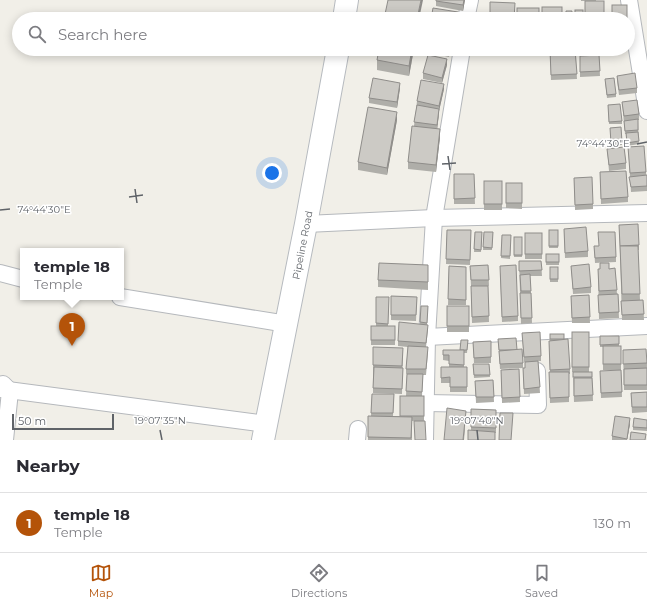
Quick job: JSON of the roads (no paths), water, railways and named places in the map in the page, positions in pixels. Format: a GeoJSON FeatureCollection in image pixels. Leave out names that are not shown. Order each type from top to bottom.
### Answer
{"type":"FeatureCollection","features":[{"type":"Feature","properties":{"kind":"main road"},"geometry":{"type":"LineString","coordinates":[[345,12],[347,0]]}},
{"type":"Feature","properties":{"kind":"main road","name":"Pipeline Road"},"geometry":{"type":"LineString","coordinates":[[265,432],[287,324],[337,56]]}},
{"type":"Feature","properties":{"kind":"street"},"geometry":{"type":"LineString","coordinates":[[467,12],[470,0]]}},
{"type":"Feature","properties":{"kind":"street"},"geometry":{"type":"LineString","coordinates":[[629,0],[630,12]]}},
{"type":"Feature","properties":{"kind":"street"},"geometry":{"type":"LineString","coordinates":[[635,55],[647,111]]}},
{"type":"Feature","properties":{"kind":"street"},"geometry":{"type":"LineString","coordinates":[[425,440],[427,337],[434,218],[461,56]]}},
{"type":"Feature","properties":{"kind":"street"},"geometry":{"type":"LineString","coordinates":[[306,224],[434,218],[647,213]]}},
{"type":"Feature","properties":{"kind":"street"},"geometry":{"type":"LineString","coordinates":[[0,273],[20,277]]}},
{"type":"Feature","properties":{"kind":"street"},"geometry":{"type":"LineString","coordinates":[[124,298],[287,324]]}},
{"type":"Feature","properties":{"kind":"street"},"geometry":{"type":"LineString","coordinates":[[427,337],[536,344],[647,326]]}},
{"type":"Feature","properties":{"kind":"street"},"geometry":{"type":"LineString","coordinates":[[426,403],[538,405],[536,344]]}},
{"type":"Feature","properties":{"kind":"street"},"geometry":{"type":"LineString","coordinates":[[3,438],[3,387],[265,432]]}},
{"type":"Feature","properties":{"kind":"place","name":"temple 18"},"geometry":{"type":"Point","coordinates":[72,346]}}]}
